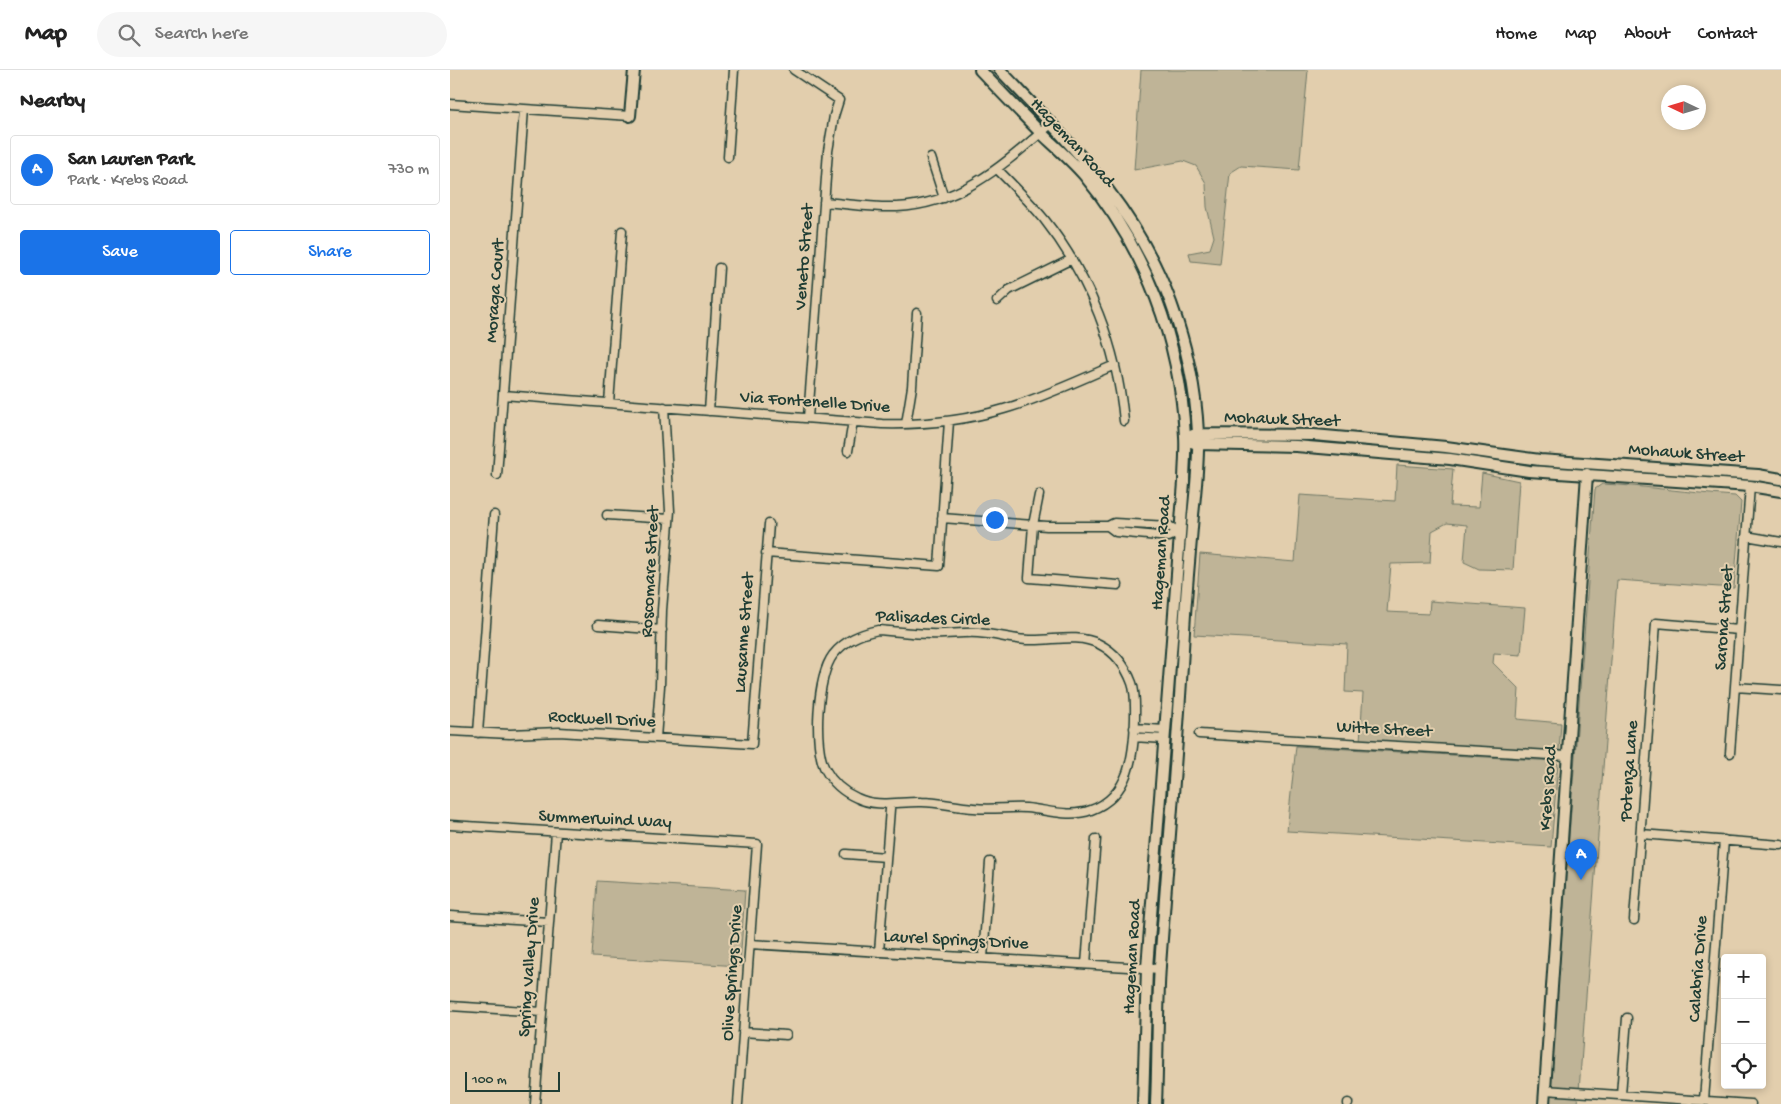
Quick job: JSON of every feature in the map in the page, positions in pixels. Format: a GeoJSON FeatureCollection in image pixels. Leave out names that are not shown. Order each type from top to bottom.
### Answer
{"type":"FeatureCollection","features":[{"type":"Feature","properties":{"kind":"main road"},"geometry":{"type":"LineString","coordinates":[[630,116],[634,70]]}},
{"type":"Feature","properties":{"kind":"main road","name":"Hageman Road"},"geometry":{"type":"LineString","coordinates":[[980,70],[1070,159],[1098,191],[1112,211],[1137,254],[1160,305],[1174,353],[1180,383],[1185,438],[1184,482],[1148,968],[1143,1104]]}},
{"type":"Feature","properties":{"kind":"main road","name":"Hageman Road"},"geometry":{"type":"LineString","coordinates":[[1000,70],[1097,174],[1136,229],[1172,304],[1192,384],[1198,439],[1196,483],[1160,970],[1156,1104]]}},
{"type":"Feature","properties":{"kind":"main road","name":"Mohawk Street"},"geometry":{"type":"LineString","coordinates":[[1198,439],[1314,435],[1446,447],[1540,460],[1758,475],[1781,479]]}},
{"type":"Feature","properties":{"kind":"main road","name":"Mohawk Street"},"geometry":{"type":"LineString","coordinates":[[1185,438],[1450,459],[1529,471],[1587,474]]}},
{"type":"Feature","properties":{"kind":"main road"},"geometry":{"type":"LineString","coordinates":[[1587,474],[1598,469],[1657,473],[1682,470]]}},
{"type":"Feature","properties":{"kind":"main road"},"geometry":{"type":"LineString","coordinates":[[1587,474],[1750,486],[1781,491]]}},
{"type":"Feature","properties":{"kind":"main road","name":"Krebs Road"},"geometry":{"type":"LineString","coordinates":[[1544,1104],[1587,474]]}},
{"type":"Feature","properties":{"kind":"main road"},"geometry":{"type":"LineString","coordinates":[[1750,486],[1755,482],[1764,481],[1781,484]]}},
{"type":"Feature","properties":{"kind":"main road"},"geometry":{"type":"LineString","coordinates":[[1179,532],[1185,537],[1182,580],[1186,602]]}},
{"type":"Feature","properties":{"kind":"main road"},"geometry":{"type":"LineString","coordinates":[[1165,735],[1170,744],[1167,788],[1173,799]]}},
{"type":"Feature","properties":{"kind":"main road"},"geometry":{"type":"LineString","coordinates":[[1145,1047],[1148,1055],[1147,1090],[1151,1104]]}},
{"type":"Feature","properties":{"kind":"street"},"geometry":{"type":"LineString","coordinates":[[728,157],[734,70]]}},
{"type":"Feature","properties":{"kind":"street","name":"Veneto Street"},"geometry":{"type":"LineString","coordinates":[[794,70],[839,100],[830,133],[808,418]]}},
{"type":"Feature","properties":{"kind":"street"},"geometry":{"type":"LineString","coordinates":[[450,104],[630,116]]}},
{"type":"Feature","properties":{"kind":"street","name":"Moraga Court"},"geometry":{"type":"LineString","coordinates":[[497,475],[524,109]]}},
{"type":"Feature","properties":{"kind":"street"},"geometry":{"type":"LineString","coordinates":[[824,202],[897,207],[944,198],[971,186],[997,169],[1051,124]]}},
{"type":"Feature","properties":{"kind":"street"},"geometry":{"type":"LineString","coordinates":[[931,158],[944,198]]}},
{"type":"Feature","properties":{"kind":"street"},"geometry":{"type":"LineString","coordinates":[[997,169],[1042,218],[1072,259],[1084,281],[1100,316],[1116,365],[1124,421]]}},
{"type":"Feature","properties":{"kind":"street"},"geometry":{"type":"LineString","coordinates":[[609,403],[622,231]]}},
{"type":"Feature","properties":{"kind":"street"},"geometry":{"type":"LineString","coordinates":[[997,301],[1009,290],[1072,259]]}},
{"type":"Feature","properties":{"kind":"street"},"geometry":{"type":"LineString","coordinates":[[709,411],[719,268]]}},
{"type":"Feature","properties":{"kind":"street"},"geometry":{"type":"LineString","coordinates":[[906,424],[912,387],[917,313]]}},
{"type":"Feature","properties":{"kind":"street","name":"Via Fontenelle Drive"},"geometry":{"type":"LineString","coordinates":[[503,395],[906,424],[949,421],[1005,409],[1116,365]]}},
{"type":"Feature","properties":{"kind":"street","name":"Roscomare Street"},"geometry":{"type":"LineString","coordinates":[[656,738],[670,496],[664,407]]}},
{"type":"Feature","properties":{"kind":"street"},"geometry":{"type":"LineString","coordinates":[[848,451],[852,421]]}},
{"type":"Feature","properties":{"kind":"street"},"geometry":{"type":"LineString","coordinates":[[766,553],[938,566],[949,421]]}},
{"type":"Feature","properties":{"kind":"street","name":"Sarona Street"},"geometry":{"type":"LineString","coordinates":[[1730,753],[1750,486]]}},
{"type":"Feature","properties":{"kind":"street"},"geometry":{"type":"LineString","coordinates":[[1039,495],[1033,525],[1029,578],[1118,585]]}},
{"type":"Feature","properties":{"kind":"street"},"geometry":{"type":"LineString","coordinates":[[607,515],[669,520]]}},
{"type":"Feature","properties":{"kind":"street"},"geometry":{"type":"LineString","coordinates":[[478,732],[494,516]]}},
{"type":"Feature","properties":{"kind":"street"},"geometry":{"type":"LineString","coordinates":[[942,518],[1033,525],[1108,526],[1116,532],[1169,537],[1179,532]]}},
{"type":"Feature","properties":{"kind":"street","name":"Lausanne Street"},"geometry":{"type":"LineString","coordinates":[[752,744],[769,524]]}},
{"type":"Feature","properties":{"kind":"street"},"geometry":{"type":"LineString","coordinates":[[1746,536],[1781,542]]}},
{"type":"Feature","properties":{"kind":"street","name":"Potenza Lane"},"geometry":{"type":"LineString","coordinates":[[1634,920],[1656,623],[1739,630]]}},
{"type":"Feature","properties":{"kind":"street"},"geometry":{"type":"LineString","coordinates":[[598,625],[662,630]]}},
{"type":"Feature","properties":{"kind":"street","name":"Palisades Circle"},"geometry":{"type":"LineString","coordinates":[[878,630],[932,634],[982,633],[1030,640],[1081,638],[1099,644],[1114,654],[1126,668],[1133,686],[1134,737],[1128,772],[1120,788],[1107,801],[1091,810],[1073,814],[1018,808],[978,809],[924,802],[874,803],[859,800],[845,792],[833,781],[824,768],[819,753],[818,737],[824,672],[833,656],[845,643],[861,634],[878,630]]}},
{"type":"Feature","properties":{"kind":"street"},"geometry":{"type":"LineString","coordinates":[[1735,687],[1781,690]]}},
{"type":"Feature","properties":{"kind":"street"},"geometry":{"type":"LineString","coordinates":[[1134,728],[1146,729],[1165,735]]}},
{"type":"Feature","properties":{"kind":"street"},"geometry":{"type":"LineString","coordinates":[[1145,738],[1146,729]]}},
{"type":"Feature","properties":{"kind":"street","name":"Rockwell Drive"},"geometry":{"type":"LineString","coordinates":[[450,731],[510,734],[559,732],[752,744]]}},
{"type":"Feature","properties":{"kind":"street","name":"Witte Street"},"geometry":{"type":"LineString","coordinates":[[1199,734],[1567,756]]}},
{"type":"Feature","properties":{"kind":"street"},"geometry":{"type":"LineString","coordinates":[[1134,737],[1145,738],[1165,735]]}},
{"type":"Feature","properties":{"kind":"street"},"geometry":{"type":"LineString","coordinates":[[879,952],[890,809]]}},
{"type":"Feature","properties":{"kind":"street","name":"Summerwind Way"},"geometry":{"type":"LineString","coordinates":[[450,825],[757,844]]}},
{"type":"Feature","properties":{"kind":"street","name":"Spring Valley Drive"},"geometry":{"type":"LineString","coordinates":[[535,1104],[556,832]]}},
{"type":"Feature","properties":{"kind":"street"},"geometry":{"type":"LineString","coordinates":[[1640,834],[1781,845]]}},
{"type":"Feature","properties":{"kind":"street"},"geometry":{"type":"LineString","coordinates":[[1086,964],[1096,839]]}},
{"type":"Feature","properties":{"kind":"street","name":"Calabria Drive"},"geometry":{"type":"LineString","coordinates":[[1704,1100],[1724,840]]}},
{"type":"Feature","properties":{"kind":"street","name":"Olive Springs Drive"},"geometry":{"type":"LineString","coordinates":[[738,1104],[757,844]]}},
{"type":"Feature","properties":{"kind":"street"},"geometry":{"type":"LineString","coordinates":[[846,854],[886,857]]}},
{"type":"Feature","properties":{"kind":"street"},"geometry":{"type":"LineString","coordinates":[[983,958],[990,862]]}},
{"type":"Feature","properties":{"kind":"street"},"geometry":{"type":"LineString","coordinates":[[450,916],[549,922]]}},
{"type":"Feature","properties":{"kind":"street","name":"Laurel Springs Drive"},"geometry":{"type":"LineString","coordinates":[[750,944],[1160,970]]}},
{"type":"Feature","properties":{"kind":"street"},"geometry":{"type":"LineString","coordinates":[[450,1006],[542,1012]]}},
{"type":"Feature","properties":{"kind":"street"},"geometry":{"type":"LineString","coordinates":[[1621,1094],[1627,1018]]}},
{"type":"Feature","properties":{"kind":"street"},"geometry":{"type":"LineString","coordinates":[[743,1032],[786,1035]]}},
{"type":"Feature","properties":{"kind":"street"},"geometry":{"type":"LineString","coordinates":[[1545,1090],[1751,1104]]}},
{"type":"Feature","properties":{"kind":"shaded area"},"geometry":{"type":"Polygon","coordinates":[[[988,70],[993,70],[1028,105],[1034,113],[1033,115],[988,70]]]}},
{"type":"Feature","properties":{"kind":"shaded area"},"geometry":{"type":"Polygon","coordinates":[[[1141,70],[1308,70],[1299,170],[1241,166],[1230,173],[1220,264],[1191,261],[1189,253],[1210,249],[1214,237],[1207,207],[1206,183],[1196,166],[1183,161],[1134,170],[1141,70]]]}},
{"type":"Feature","properties":{"kind":"shaded area"},"geometry":{"type":"Polygon","coordinates":[[[1397,465],[1453,469],[1450,506],[1479,507],[1482,473],[1519,481],[1513,570],[1479,569],[1464,562],[1467,525],[1447,523],[1432,531],[1430,563],[1391,564],[1387,612],[1429,614],[1430,601],[1525,608],[1521,655],[1494,653],[1493,663],[1519,689],[1517,719],[1561,723],[1559,751],[1360,741],[1363,693],[1345,692],[1347,644],[1194,635],[1200,554],[1295,562],[1300,495],[1395,501],[1397,465]]]}},
{"type":"Feature","properties":{"kind":"shaded area"},"geometry":{"type":"Polygon","coordinates":[[[1602,484],[1735,496],[1741,502],[1734,588],[1617,580],[1578,1104],[1549,1104],[1595,489],[1602,484]]]}},
{"type":"Feature","properties":{"kind":"shaded area"},"geometry":{"type":"Polygon","coordinates":[[[1296,746],[1555,761],[1558,764],[1551,847],[1287,831],[1296,746]]]}},
{"type":"Feature","properties":{"kind":"shaded area"},"geometry":{"type":"Polygon","coordinates":[[[597,881],[745,890],[740,966],[592,957],[597,881]]]}},
{"type":"Feature","properties":{"kind":"place","name":"San Lauren Park"},"geometry":{"type":"Point","coordinates":[1581,880]}}]}
